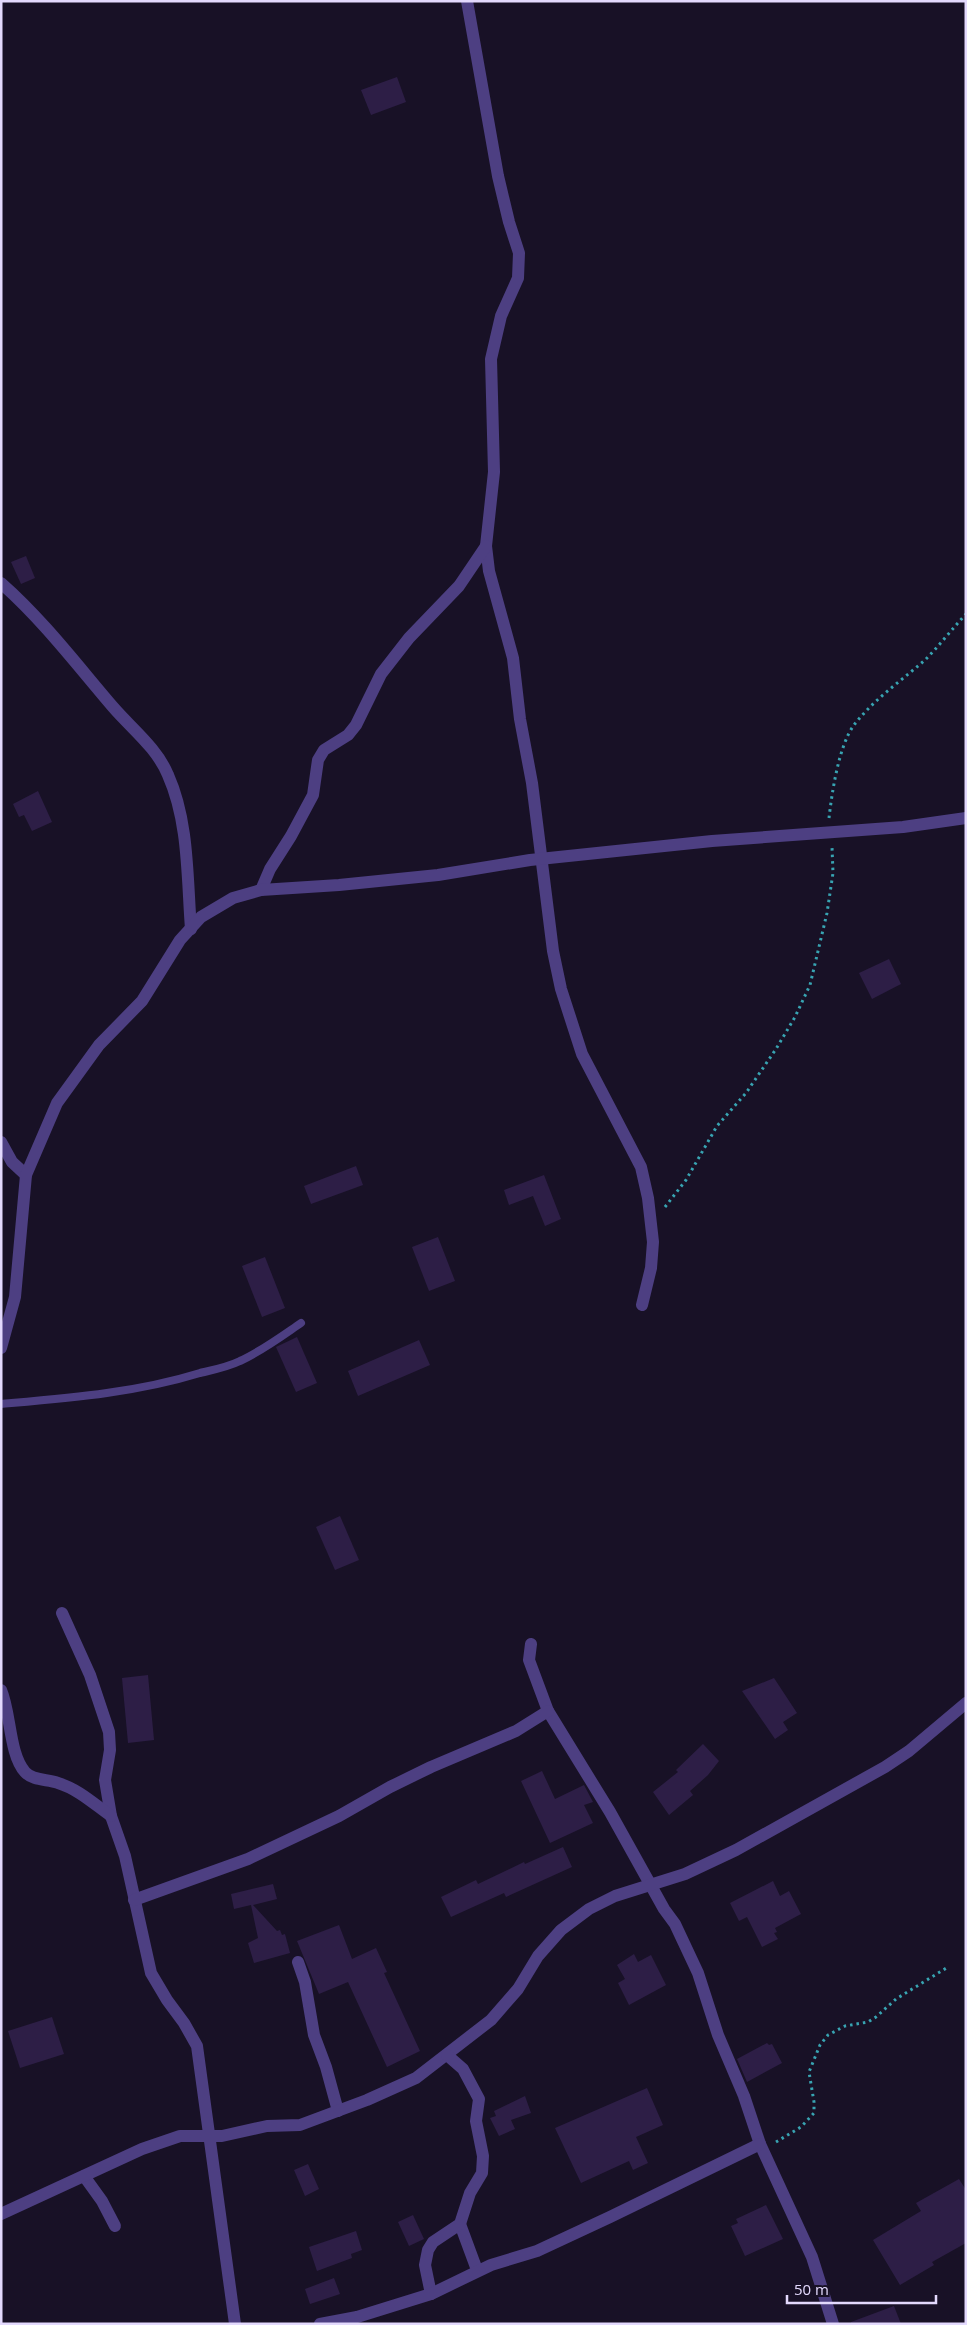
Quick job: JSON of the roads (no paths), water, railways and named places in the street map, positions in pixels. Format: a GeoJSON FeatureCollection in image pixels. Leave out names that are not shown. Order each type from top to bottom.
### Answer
{"type":"FeatureCollection","features":[{"type":"Feature","properties":{"kind":"street"},"geometry":{"type":"LineString","coordinates":[[467,1],[498,176],[519,253],[518,278],[501,316],[491,359],[494,472],[486,546],[490,571],[513,658],[520,719],[532,783],[547,892],[553,951],[570,1020],[593,1078],[641,1167],[648,1198],[652,1229],[652,1268],[642,1305]]}},
{"type":"Feature","properties":{"kind":"street"},"geometry":{"type":"LineString","coordinates":[[261,890],[270,868],[292,836],[313,795],[318,760],[324,750],[348,735],[356,725],[382,674],[409,638],[459,586],[486,546]]}},
{"type":"Feature","properties":{"kind":"street"},"geometry":{"type":"LineString","coordinates":[[1,583],[25,604],[116,711],[144,739],[168,774],[178,805],[185,842],[191,928]]}},
{"type":"Feature","properties":{"kind":"street"},"geometry":{"type":"LineString","coordinates":[[1,1348],[15,1298],[26,1175],[42,1135],[68,1086],[99,1045],[142,1001],[180,940],[201,917],[233,898],[261,890],[339,885],[438,875],[541,859],[903,827],[966,818]]}},
{"type":"Feature","properties":{"kind":"street"},"geometry":{"type":"LineString","coordinates":[[1,1142],[12,1162],[26,1175]]}},
{"type":"Feature","properties":{"kind":"street"},"geometry":{"type":"LineString","coordinates":[[62,1614],[90,1675],[110,1732],[110,1750],[105,1780],[110,1816],[124,1856],[151,1973],[167,2000],[184,2022],[197,2046],[235,2324]]}},
{"type":"Feature","properties":{"kind":"street"},"geometry":{"type":"LineString","coordinates":[[531,1644],[529,1660],[548,1711],[610,1812],[675,1924],[698,1973],[718,2035],[744,2096],[761,2146],[812,2257],[833,2324]]}},
{"type":"Feature","properties":{"kind":"street"},"geometry":{"type":"LineString","coordinates":[[1,1690],[11,1723],[13,1743],[26,1773],[39,1779],[58,1783],[77,1792],[110,1816]]}},
{"type":"Feature","properties":{"kind":"street"},"geometry":{"type":"LineString","coordinates":[[1,2214],[142,2149],[180,2136],[222,2136],[267,2126],[300,2125],[416,2078],[491,2020],[518,1989],[538,1956],[561,1930],[589,1909],[615,1896],[685,1874],[736,1850],[884,1767],[909,1751],[966,1703]]}},
{"type":"Feature","properties":{"kind":"street"},"geometry":{"type":"LineString","coordinates":[[134,1900],[248,1859],[339,1816],[390,1787],[431,1767],[516,1731],[548,1711]]}},
{"type":"Feature","properties":{"kind":"street"},"geometry":{"type":"LineString","coordinates":[[298,1962],[305,1982],[314,2035],[326,2067],[338,2111]]}},
{"type":"Feature","properties":{"kind":"street"},"geometry":{"type":"LineString","coordinates":[[431,2294],[425,2265],[428,2250],[433,2242],[460,2224],[470,2194],[482,2172],[484,2156],[476,2121],[479,2099],[463,2069],[446,2055]]}},
{"type":"Feature","properties":{"kind":"street"},"geometry":{"type":"LineString","coordinates":[[320,2324],[357,2317],[431,2294],[477,2270],[505,2259],[537,2250],[761,2146]]}},
{"type":"Feature","properties":{"kind":"street"},"geometry":{"type":"LineString","coordinates":[[84,2176],[102,2201],[115,2226]]}},
{"type":"Feature","properties":{"kind":"street"},"geometry":{"type":"LineString","coordinates":[[460,2224],[477,2270]]}},
{"type":"Feature","properties":{"kind":"lane"},"geometry":{"type":"LineString","coordinates":[[1,1404],[79,1397],[147,1388],[184,1378],[239,1362],[269,1346],[301,1322]]}}]}
